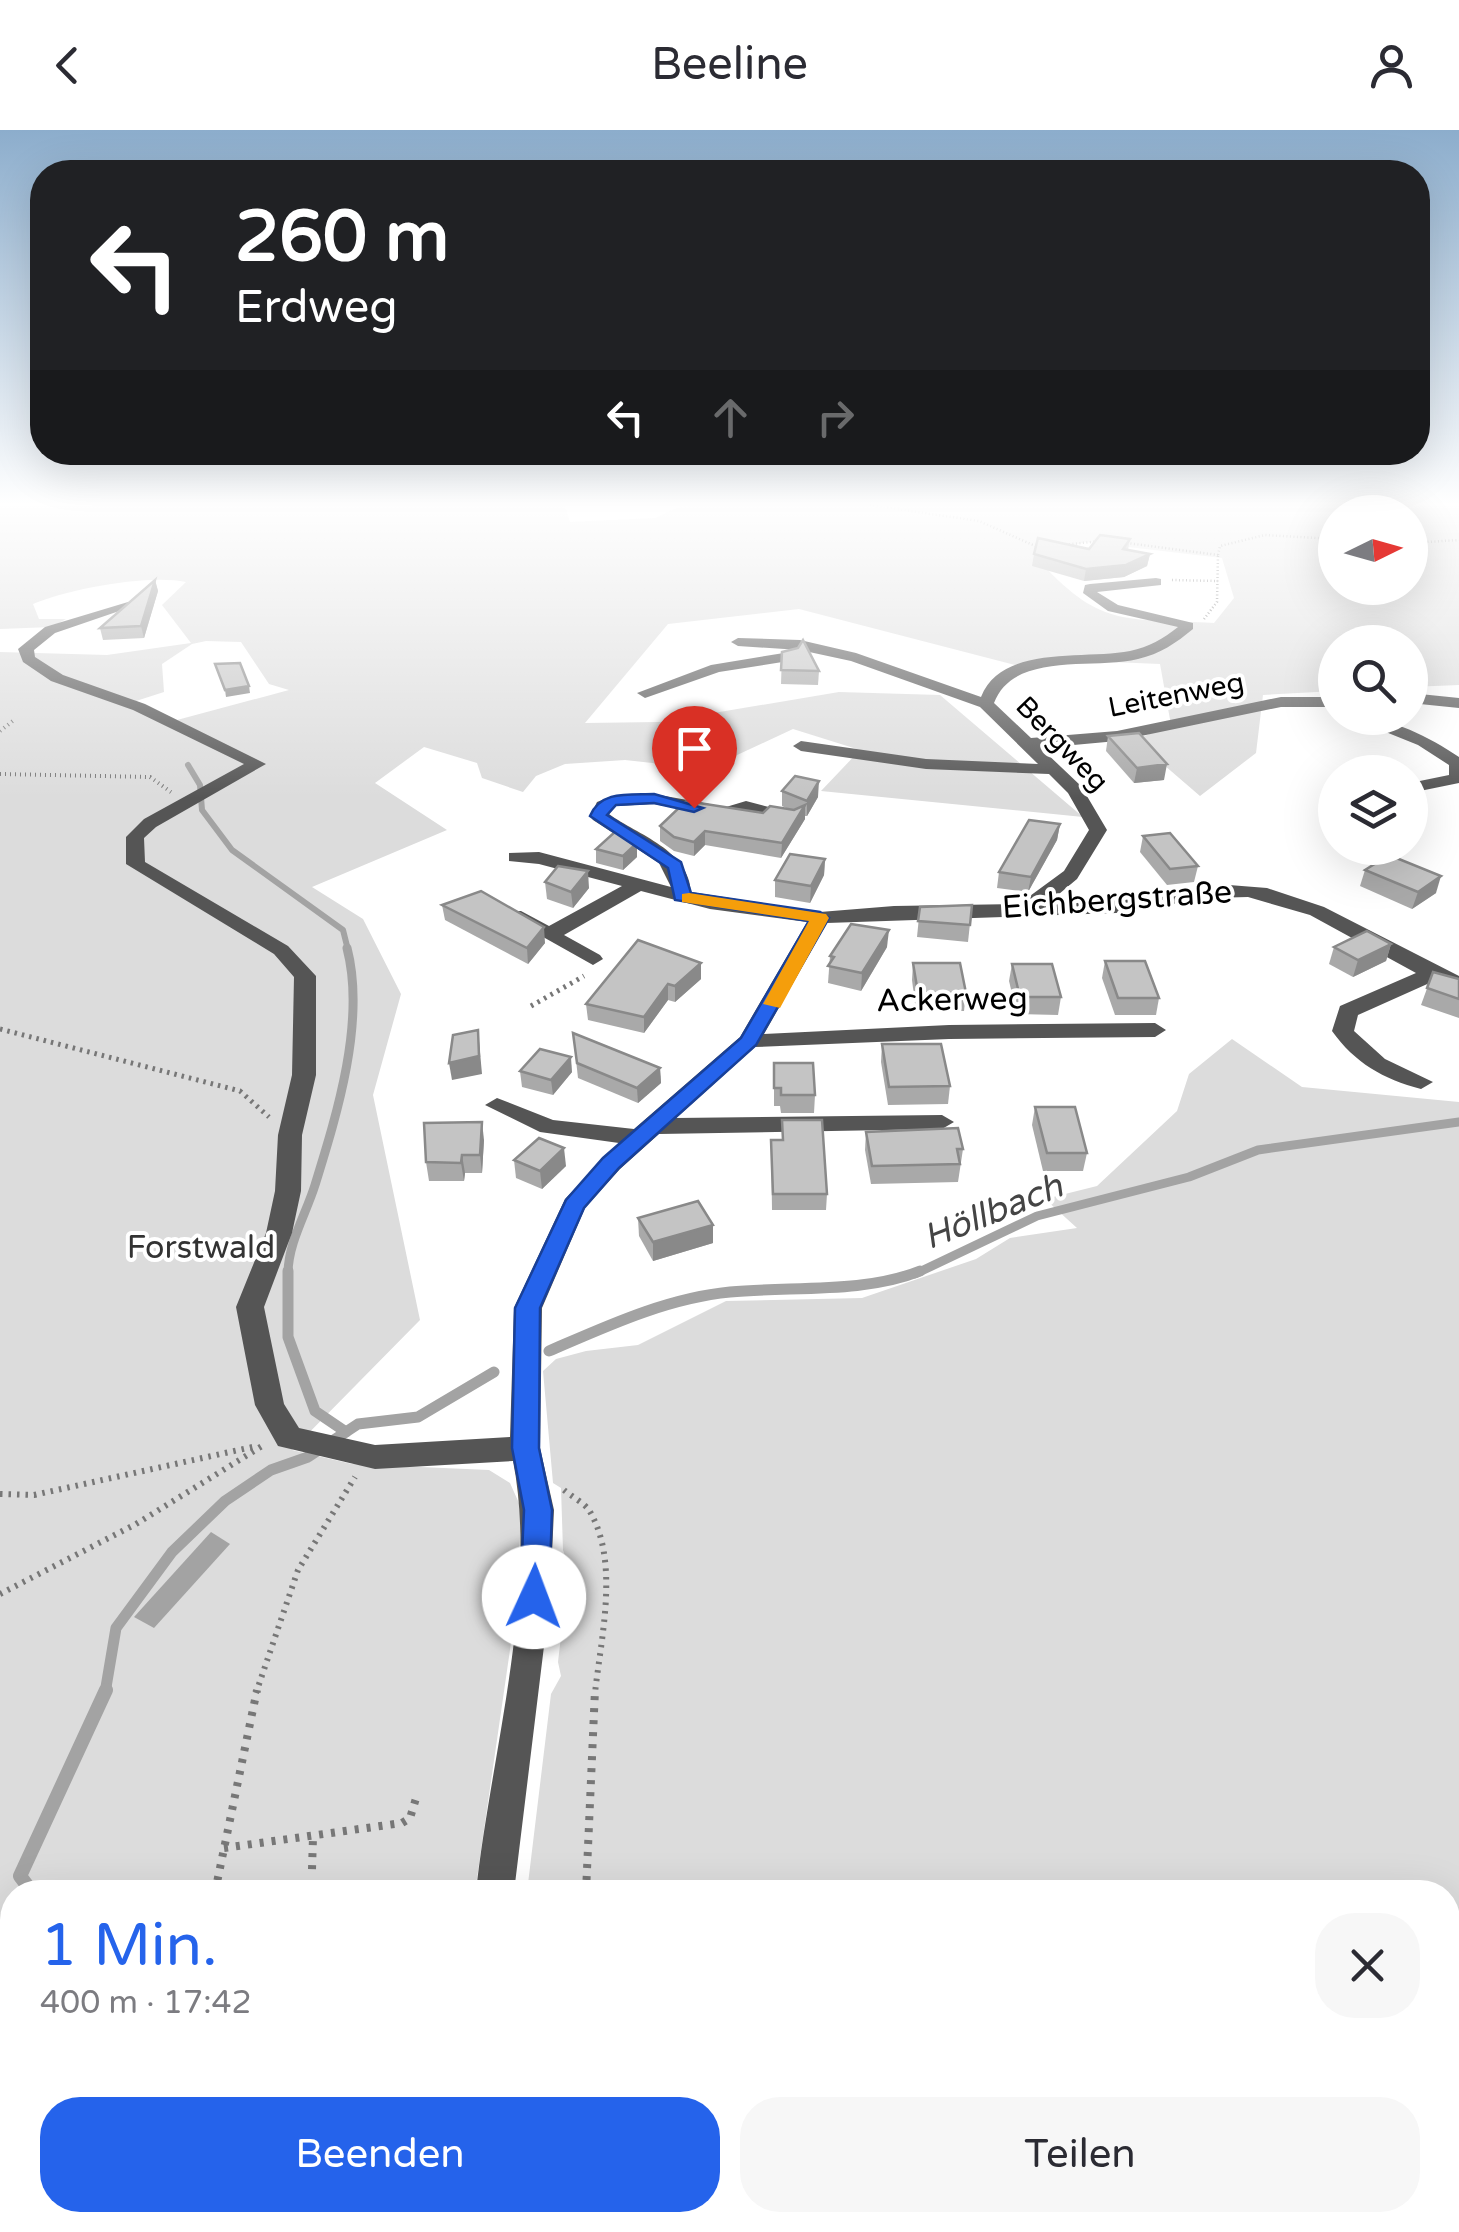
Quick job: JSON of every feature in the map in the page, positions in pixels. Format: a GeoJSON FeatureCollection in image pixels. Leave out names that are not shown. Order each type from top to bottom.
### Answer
{"type":"FeatureCollection","features":[{"type":"Feature","properties":{"kind":"street"},"geometry":{"type":"LineString","coordinates":[[738,642],[800,645],[880,665],[986,704],[994,684],[1023,664],[1124,659],[1157,648],[1188,626],[1177,619],[1112,609],[1103,602]]}},
{"type":"Feature","properties":{"kind":"street"},"geometry":{"type":"LineString","coordinates":[[123,605],[50,630],[26,650],[28,658],[57,678],[139,707],[257,764],[135,837],[136,864],[281,950],[304,976],[304,1075],[290,1135],[288,1190],[279,1233],[250,1306],[277,1441],[374,1457],[525,1448]]}},
{"type":"Feature","properties":{"kind":"street"},"geometry":{"type":"LineString","coordinates":[[645,693],[716,668],[762,660],[822,658],[880,665]]}},
{"type":"Feature","properties":{"kind":"street","name":"Leitenweg"},"geometry":{"type":"LineString","coordinates":[[1026,744],[1118,736],[1281,702],[1318,703]]}},
{"type":"Feature","properties":{"kind":"street","name":"Bergweg"},"geometry":{"type":"LineString","coordinates":[[986,704],[1076,790],[1098,830],[1084,865],[1047,896],[1024,909]]}},
{"type":"Feature","properties":{"kind":"street"},"geometry":{"type":"LineString","coordinates":[[1407,735],[1424,741],[1457,763],[1458,778],[1451,783],[1428,786]]}},
{"type":"Feature","properties":{"kind":"street"},"geometry":{"type":"LineString","coordinates":[[801,746],[902,765],[960,770],[1052,769]]}},
{"type":"Feature","properties":{"kind":"street"},"geometry":{"type":"LineString","coordinates":[[682,896],[683,885],[675,866],[598,816],[603,806],[612,800],[654,798],[726,813],[746,806],[794,816]]}},
{"type":"Feature","properties":{"kind":"street","name":"Eichbergstraße"},"geometry":{"type":"LineString","coordinates":[[516,857],[540,858],[682,896],[820,918],[907,909],[1114,908],[1223,891],[1264,893],[1354,930],[1431,974],[1459,983]]}},
{"type":"Feature","properties":{"kind":"street"},"geometry":{"type":"LineString","coordinates":[[549,934],[636,886]]}},
{"type":"Feature","properties":{"kind":"street"},"geometry":{"type":"LineString","coordinates":[[502,909],[592,959]]}},
{"type":"Feature","properties":{"kind":"street"},"geometry":{"type":"LineString","coordinates":[[497,1880],[534,1597],[538,1510],[525,1448],[528,1308],[574,1205],[611,1163],[749,1041],[820,918]]}},
{"type":"Feature","properties":{"kind":"street"},"geometry":{"type":"LineString","coordinates":[[1421,1082],[1388,1074],[1356,1048],[1343,1030],[1348,1012],[1431,974]]}},
{"type":"Feature","properties":{"kind":"street","name":"Ackerweg"},"geometry":{"type":"LineString","coordinates":[[749,1041],[929,1032],[1155,1030]]}},
{"type":"Feature","properties":{"kind":"street"},"geometry":{"type":"LineString","coordinates":[[497,1105],[548,1127],[650,1132],[942,1122]]}},
{"type":"Feature","properties":{"kind":"path"},"geometry":{"type":"LineString","coordinates":[[1188,626],[1204,619],[1217,602]]}},
{"type":"Feature","properties":{"kind":"path"},"geometry":{"type":"LineString","coordinates":[[0,732],[14,720]]}},
{"type":"Feature","properties":{"kind":"path"},"geometry":{"type":"LineString","coordinates":[[0,774],[150,777],[190,801]]}},
{"type":"Feature","properties":{"kind":"path"},"geometry":{"type":"LineString","coordinates":[[531,1006],[576,980]]}},
{"type":"Feature","properties":{"kind":"path"},"geometry":{"type":"LineString","coordinates":[[0,1029],[240,1091],[290,1135]]}},
{"type":"Feature","properties":{"kind":"path"},"geometry":{"type":"LineString","coordinates":[[0,1494],[34,1496],[277,1441]]}},
{"type":"Feature","properties":{"kind":"path"},"geometry":{"type":"LineString","coordinates":[[0,1594],[136,1524],[277,1441]]}},
{"type":"Feature","properties":{"kind":"path"},"geometry":{"type":"LineString","coordinates":[[218,1880],[258,1689],[289,1594],[339,1496],[374,1457]]}},
{"type":"Feature","properties":{"kind":"path"},"geometry":{"type":"LineString","coordinates":[[553,1482],[588,1509],[602,1552],[605,1595],[594,1702],[587,1880]]}},
{"type":"Feature","properties":{"kind":"path"},"geometry":{"type":"LineString","coordinates":[[224,1848],[402,1823],[410,1818],[417,1795]]}},
{"type":"Feature","properties":{"kind":"path"},"geometry":{"type":"LineString","coordinates":[[312,1868],[314,1837]]}},
{"type":"Feature","properties":{"kind":"green space"},"geometry":{"type":"Polygon","coordinates":[[[0,602],[39,602],[33,604],[39,619],[66,619],[52,627],[0,629],[0,602]]]}},
{"type":"Feature","properties":{"kind":"green space","name":"Forstwald"},"geometry":{"type":"Polygon","coordinates":[[[165,602],[1086,602],[1135,619],[1214,623],[1231,602],[1459,602],[1459,685],[1428,686],[1428,625],[1318,625],[1318,692],[1263,695],[1256,753],[1200,796],[1135,740],[1171,725],[1160,664],[1040,659],[1015,665],[799,609],[668,624],[585,723],[660,722],[839,692],[940,695],[1083,817],[821,791],[860,750],[793,729],[707,769],[625,760],[565,764],[536,776],[523,792],[482,778],[477,763],[424,747],[375,783],[447,830],[312,887],[363,919],[401,994],[373,1095],[420,1320],[292,1450],[352,1464],[489,1470],[510,1483],[522,1510],[514,1622],[477,1880],[0,1880],[0,652],[107,655],[191,643],[162,605],[165,602]],[[206,641],[192,644],[162,664],[164,692],[136,701],[177,720],[289,690],[269,684],[241,642],[206,641]]]}},
{"type":"Feature","properties":{"kind":"green space"},"geometry":{"type":"Polygon","coordinates":[[[1232,1039],[1302,1087],[1459,1102],[1459,1880],[528,1880],[551,1694],[561,1676],[558,1662],[569,1568],[563,1550],[561,1488],[553,1483],[543,1371],[556,1359],[638,1345],[726,1301],[862,1298],[976,1259],[1010,1238],[1077,1228],[1045,1199],[1097,1186],[1177,1111],[1189,1074],[1232,1039]]]}},
{"type":"Feature","properties":{"kind":"shaded area"},"geometry":{"type":"Polygon","coordinates":[[[211,1532],[230,1544],[154,1628],[134,1617],[211,1532]]]}},
{"type":"Feature","properties":{"kind":"building"},"geometry":{"type":"Polygon","coordinates":[[[130,602],[148,602],[141,626],[100,628],[130,602]]]}},
{"type":"Feature","properties":{"kind":"building"},"geometry":{"type":"Polygon","coordinates":[[[803,640],[819,671],[781,670],[782,652],[798,648],[803,640]]]}},
{"type":"Feature","properties":{"kind":"building"},"geometry":{"type":"Polygon","coordinates":[[[240,663],[249,686],[225,690],[215,664],[240,663]]]}},
{"type":"Feature","properties":{"kind":"building"},"geometry":{"type":"Polygon","coordinates":[[[1139,733],[1167,764],[1137,768],[1108,736],[1139,733]]]}},
{"type":"Feature","properties":{"kind":"building"},"geometry":{"type":"Polygon","coordinates":[[[795,776],[819,781],[807,801],[782,791],[795,776]]]}},
{"type":"Feature","properties":{"kind":"building"},"geometry":{"type":"Polygon","coordinates":[[[686,801],[763,813],[770,806],[794,810],[805,805],[782,843],[705,831],[694,842],[674,837],[660,826],[686,801]]]}},
{"type":"Feature","properties":{"kind":"building"},"geometry":{"type":"Polygon","coordinates":[[[1029,820],[1060,824],[1031,877],[999,872],[1029,820]]]}},
{"type":"Feature","properties":{"kind":"building"},"geometry":{"type":"Polygon","coordinates":[[[617,830],[637,843],[623,856],[596,849],[617,830]]]}},
{"type":"Feature","properties":{"kind":"building"},"geometry":{"type":"Polygon","coordinates":[[[1170,833],[1198,866],[1170,869],[1143,836],[1170,833]]]}},
{"type":"Feature","properties":{"kind":"building"},"geometry":{"type":"Polygon","coordinates":[[[790,854],[825,859],[811,886],[775,880],[790,854]]]}},
{"type":"Feature","properties":{"kind":"building"},"geometry":{"type":"Polygon","coordinates":[[[1373,865],[1414,865],[1441,876],[1418,892],[1365,870],[1373,865]]]}},
{"type":"Feature","properties":{"kind":"building"},"geometry":{"type":"Polygon","coordinates":[[[558,866],[588,871],[571,892],[545,882],[558,866]]]}},
{"type":"Feature","properties":{"kind":"building"},"geometry":{"type":"Polygon","coordinates":[[[481,891],[544,927],[527,948],[442,905],[481,891]]]}},
{"type":"Feature","properties":{"kind":"building"},"geometry":{"type":"Polygon","coordinates":[[[972,905],[970,925],[918,921],[920,907],[972,905]]]}},
{"type":"Feature","properties":{"kind":"building"},"geometry":{"type":"Polygon","coordinates":[[[851,924],[889,930],[862,973],[828,966],[834,957],[830,956],[851,924]]]}},
{"type":"Feature","properties":{"kind":"building"},"geometry":{"type":"Polygon","coordinates":[[[1367,931],[1391,944],[1358,960],[1334,947],[1367,931]]]}},
{"type":"Feature","properties":{"kind":"building"},"geometry":{"type":"Polygon","coordinates":[[[638,940],[701,963],[675,986],[668,984],[644,1017],[586,1004],[638,940]]]}},
{"type":"Feature","properties":{"kind":"building"},"geometry":{"type":"Polygon","coordinates":[[[1105,961],[1145,961],[1159,998],[1118,998],[1105,961]]]}},
{"type":"Feature","properties":{"kind":"building"},"geometry":{"type":"Polygon","coordinates":[[[913,963],[960,963],[966,993],[918,993],[913,963]]]}},
{"type":"Feature","properties":{"kind":"building"},"geometry":{"type":"Polygon","coordinates":[[[1012,964],[1052,964],[1061,997],[1020,997],[1012,964]]]}},
{"type":"Feature","properties":{"kind":"building"},"geometry":{"type":"Polygon","coordinates":[[[1433,972],[1459,979],[1459,999],[1427,988],[1433,972]]]}},
{"type":"Feature","properties":{"kind":"building"},"geometry":{"type":"Polygon","coordinates":[[[478,1030],[479,1056],[449,1063],[453,1035],[478,1030]]]}},
{"type":"Feature","properties":{"kind":"building"},"geometry":{"type":"Polygon","coordinates":[[[573,1033],[660,1068],[637,1088],[577,1063],[573,1033]]]}},
{"type":"Feature","properties":{"kind":"building"},"geometry":{"type":"Polygon","coordinates":[[[882,1044],[941,1044],[950,1086],[889,1087],[882,1044]]]}},
{"type":"Feature","properties":{"kind":"building"},"geometry":{"type":"Polygon","coordinates":[[[540,1049],[571,1057],[551,1080],[520,1071],[540,1049]]]}},
{"type":"Feature","properties":{"kind":"building"},"geometry":{"type":"Polygon","coordinates":[[[774,1063],[813,1063],[815,1095],[781,1095],[781,1088],[774,1088],[774,1063]]]}},
{"type":"Feature","properties":{"kind":"building"},"geometry":{"type":"Polygon","coordinates":[[[1035,1107],[1075,1107],[1087,1153],[1047,1153],[1035,1107]]]}},
{"type":"Feature","properties":{"kind":"building"},"geometry":{"type":"Polygon","coordinates":[[[782,1120],[822,1120],[827,1194],[773,1194],[771,1140],[783,1140],[782,1120]]]}},
{"type":"Feature","properties":{"kind":"building"},"geometry":{"type":"Polygon","coordinates":[[[482,1122],[480,1155],[462,1155],[461,1163],[426,1162],[424,1123],[482,1122]]]}},
{"type":"Feature","properties":{"kind":"building"},"geometry":{"type":"Polygon","coordinates":[[[958,1128],[963,1149],[957,1149],[960,1164],[872,1166],[866,1132],[958,1128]]]}},
{"type":"Feature","properties":{"kind":"building"},"geometry":{"type":"Polygon","coordinates":[[[539,1138],[564,1148],[540,1171],[514,1160],[539,1138]]]}},
{"type":"Feature","properties":{"kind":"building"},"geometry":{"type":"Polygon","coordinates":[[[698,1201],[713,1225],[653,1242],[638,1218],[698,1201]]]}},
{"type":"Feature","properties":{"kind":"waterway"},"geometry":{"type":"LineString","coordinates":[[188,765],[200,785],[202,810],[232,850],[343,930],[348,950]]}},
{"type":"Feature","properties":{"kind":"waterway"},"geometry":{"type":"LineString","coordinates":[[288,1274],[291,1251],[323,1157],[346,1067],[353,1006],[347,948]]}},
{"type":"Feature","properties":{"kind":"waterway","name":"Höllbach"},"geometry":{"type":"LineString","coordinates":[[915,1274],[1037,1216],[1189,1177],[1258,1150],[1459,1122]]}},
{"type":"Feature","properties":{"kind":"waterway","name":"Höllbach"},"geometry":{"type":"LineString","coordinates":[[549,1351],[683,1300],[730,1292],[851,1286],[920,1271]]}},
{"type":"Feature","properties":{"kind":"waterway"},"geometry":{"type":"LineString","coordinates":[[288,1274],[288,1337],[315,1411],[346,1432]]}},
{"type":"Feature","properties":{"kind":"waterway","name":"Höllbach"},"geometry":{"type":"LineString","coordinates":[[346,1432],[358,1424],[418,1417],[494,1372]]}},
{"type":"Feature","properties":{"kind":"waterway","name":"Höllbach"},"geometry":{"type":"LineString","coordinates":[[105,1692],[116,1628],[172,1552],[225,1501],[271,1470],[308,1457],[346,1432]]}},
{"type":"Feature","properties":{"kind":"waterway","name":"Höllbach"},"geometry":{"type":"LineString","coordinates":[[23,1880],[20,1876],[105,1692]]}},
{"type":"Feature","properties":{"kind":"slow traffic"},"geometry":{"type":"LineString","coordinates":[[689,898],[820,918],[773,1004]]}},
{"type":"Feature","properties":{"kind":"route"},"geometry":{"type":"LineString","coordinates":[[534,1597],[538,1510],[525,1448],[528,1308],[574,1205],[611,1163],[658,1126],[749,1041],[820,918],[710,904],[682,896],[683,885],[675,866],[598,816],[612,800],[654,798],[694,808]]}}]}
